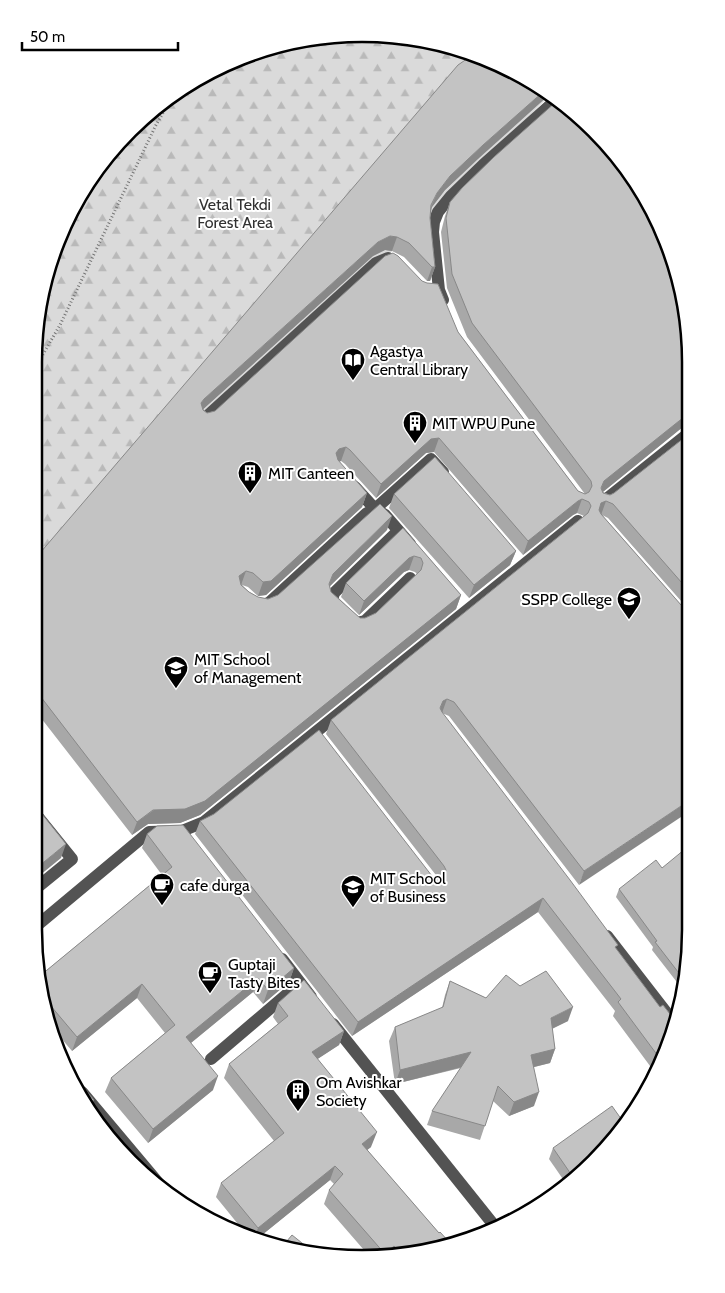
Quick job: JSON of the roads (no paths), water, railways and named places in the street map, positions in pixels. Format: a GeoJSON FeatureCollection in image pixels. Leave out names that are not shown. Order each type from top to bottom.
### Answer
{"type":"FeatureCollection","features":[{"type":"Feature","properties":{"kind":"street"},"geometry":{"type":"LineString","coordinates":[[449,315],[439,290],[433,232],[438,212],[451,196],[483,165],[551,104]]}},
{"type":"Feature","properties":{"kind":"street"},"geometry":{"type":"LineString","coordinates":[[204,419],[376,263],[388,258],[404,270]]}},
{"type":"Feature","properties":{"kind":"street"},"geometry":{"type":"LineString","coordinates":[[423,289],[439,290]]}},
{"type":"Feature","properties":{"kind":"street"},"geometry":{"type":"LineString","coordinates":[[604,501],[682,439]]}},
{"type":"Feature","properties":{"kind":"street"},"geometry":{"type":"LineString","coordinates":[[251,603],[263,606],[270,602],[367,513],[375,509],[431,459],[449,480]]}},
{"type":"Feature","properties":{"kind":"street"},"geometry":{"type":"LineString","coordinates":[[345,475],[375,509],[385,515],[417,552]]}},
{"type":"Feature","properties":{"kind":"street"},"geometry":{"type":"LineString","coordinates":[[592,495],[604,501]]}},
{"type":"Feature","properties":{"kind":"street"},"geometry":{"type":"LineString","coordinates":[[604,501],[607,515]]}},
{"type":"Feature","properties":{"kind":"street"},"geometry":{"type":"LineString","coordinates":[[575,507],[578,521],[590,527]]}},
{"type":"Feature","properties":{"kind":"street"},"geometry":{"type":"LineString","coordinates":[[42,921],[149,832],[185,835],[318,737],[464,606],[518,562],[578,521]]}},
{"type":"Feature","properties":{"kind":"street"},"geometry":{"type":"LineString","coordinates":[[398,531],[334,593],[332,600],[357,624],[365,621],[410,578]]}},
{"type":"Feature","properties":{"kind":"street"},"geometry":{"type":"LineString","coordinates":[[42,822],[72,859],[42,883]]}},
{"type":"Feature","properties":{"kind":"street"},"geometry":{"type":"LineString","coordinates":[[598,924],[671,1018]]}},
{"type":"Feature","properties":{"kind":"street"},"geometry":{"type":"LineString","coordinates":[[276,953],[492,1223]]}},
{"type":"Feature","properties":{"kind":"street"},"geometry":{"type":"LineString","coordinates":[[212,1059],[300,983]]}},
{"type":"Feature","properties":{"kind":"street"},"geometry":{"type":"LineString","coordinates":[[104,1118],[138,1159]]}},
{"type":"Feature","properties":{"kind":"place","name":"Agastya Central Library"},"geometry":{"type":"Point","coordinates":[353,381]}},
{"type":"Feature","properties":{"kind":"place","name":"MIT WPU Pune"},"geometry":{"type":"Point","coordinates":[415,444]}},
{"type":"Feature","properties":{"kind":"place","name":"MIT Canteen"},"geometry":{"type":"Point","coordinates":[250,494]}},
{"type":"Feature","properties":{"kind":"place","name":"SSPP College"},"geometry":{"type":"Point","coordinates":[629,620]}},
{"type":"Feature","properties":{"kind":"place","name":"MIT School of Management"},"geometry":{"type":"Point","coordinates":[176,689]}},
{"type":"Feature","properties":{"kind":"place","name":"cafe durga"},"geometry":{"type":"Point","coordinates":[162,906]}},
{"type":"Feature","properties":{"kind":"place","name":"MIT School of Business"},"geometry":{"type":"Point","coordinates":[353,908]}},
{"type":"Feature","properties":{"kind":"place","name":"Guptaji Tasty Bites"},"geometry":{"type":"Point","coordinates":[210,994]}},
{"type":"Feature","properties":{"kind":"place","name":"Om Avishkar Society"},"geometry":{"type":"Point","coordinates":[298,1112]}},
{"type":"Feature","properties":{"kind":"park label","name":"Vetal Tekdi Forest Area"},"geometry":{"type":"Point","coordinates":[235,213]}}]}
